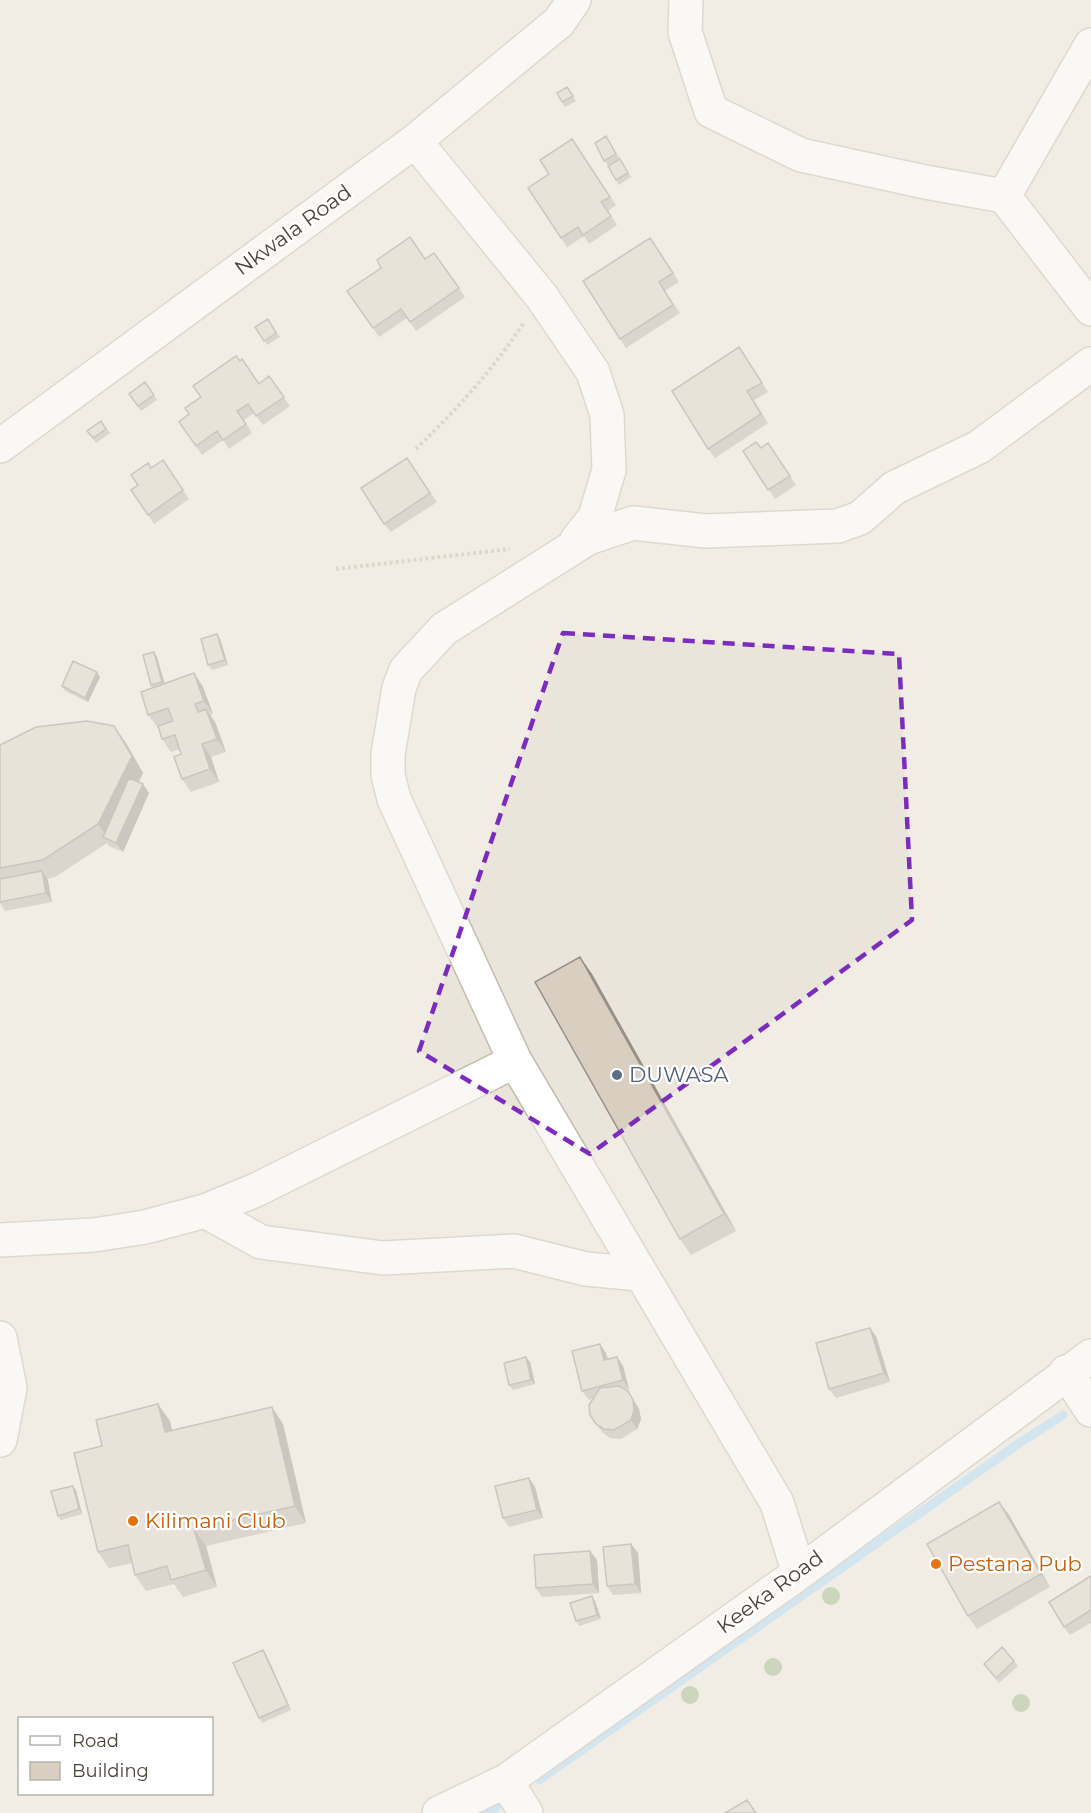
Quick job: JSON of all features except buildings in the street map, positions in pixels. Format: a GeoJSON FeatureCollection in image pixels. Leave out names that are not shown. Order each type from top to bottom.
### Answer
{"type":"FeatureCollection","features":[{"type":"Feature","properties":{"kind":"street","name":"Nkwala Road"},"geometry":{"type":"LineString","coordinates":[[0,446],[415,141],[559,22],[574,0]]}},
{"type":"Feature","properties":{"kind":"street"},"geometry":{"type":"LineString","coordinates":[[686,0],[685,32],[711,111],[801,155],[925,182],[1004,196],[1091,309]]}},
{"type":"Feature","properties":{"kind":"street"},"geometry":{"type":"LineString","coordinates":[[1004,196],[1091,45]]}},
{"type":"Feature","properties":{"kind":"street"},"geometry":{"type":"LineString","coordinates":[[415,141],[542,297],[593,372],[607,415],[609,470],[595,517],[577,540]]}},
{"type":"Feature","properties":{"kind":"street"},"geometry":{"type":"LineString","coordinates":[[799,1573],[777,1503],[515,1061],[394,799],[388,776],[388,754],[399,688],[406,670],[444,629],[588,538],[633,523],[662,524],[706,531],[838,526],[860,518],[894,488],[979,447],[1091,364]]}},
{"type":"Feature","properties":{"kind":"street"},"geometry":{"type":"LineString","coordinates":[[0,1240],[94,1235],[146,1227],[205,1211],[256,1190],[515,1061]]}},
{"type":"Feature","properties":{"kind":"street"},"geometry":{"type":"LineString","coordinates":[[205,1211],[261,1242],[299,1248],[383,1258],[514,1251],[586,1269],[640,1274]]}},
{"type":"Feature","properties":{"kind":"street"},"geometry":{"type":"LineString","coordinates":[[0,1338],[10,1388],[0,1440]]}},
{"type":"Feature","properties":{"kind":"street"},"geometry":{"type":"LineString","coordinates":[[1079,1364],[1091,1410]]}},
{"type":"Feature","properties":{"kind":"street","name":"Keeka Road"},"geometry":{"type":"LineString","coordinates":[[440,1813],[506,1781],[799,1573],[1079,1364]]}},
{"type":"Feature","properties":{"kind":"street"},"geometry":{"type":"LineString","coordinates":[[506,1781],[526,1813]]}},
{"type":"Feature","properties":{"kind":"path"},"geometry":{"type":"LineString","coordinates":[[416,449],[460,406],[497,362],[542,297]]}},
{"type":"Feature","properties":{"kind":"path"},"geometry":{"type":"LineString","coordinates":[[336,569],[521,547]]}},
{"type":"Feature","properties":{"kind":"highlighted area"},"geometry":{"type":"Polygon","coordinates":[[[563,633],[899,654],[912,920],[590,1154],[419,1051],[563,633]]]}},
{"type":"Feature","properties":{"kind":"shaded area"},"geometry":{"type":"Polygon","coordinates":[[[0,0],[1091,0],[1091,1813],[0,1813],[0,0]]]}},
{"type":"Feature","properties":{"kind":"waterway"},"geometry":{"type":"LineString","coordinates":[[539,1780],[1021,1442],[1063,1415]]}},
{"type":"Feature","properties":{"kind":"waterway"},"geometry":{"type":"LineString","coordinates":[[487,1813],[510,1798]]}},
{"type":"Feature","properties":{"kind":"place","name":"DUWASA"},"geometry":{"type":"Point","coordinates":[617,1075]}},
{"type":"Feature","properties":{"kind":"place","name":"Kilimani Club"},"geometry":{"type":"Point","coordinates":[133,1521]}},
{"type":"Feature","properties":{"kind":"place","name":"Pestana Pub"},"geometry":{"type":"Point","coordinates":[936,1564]}}]}
